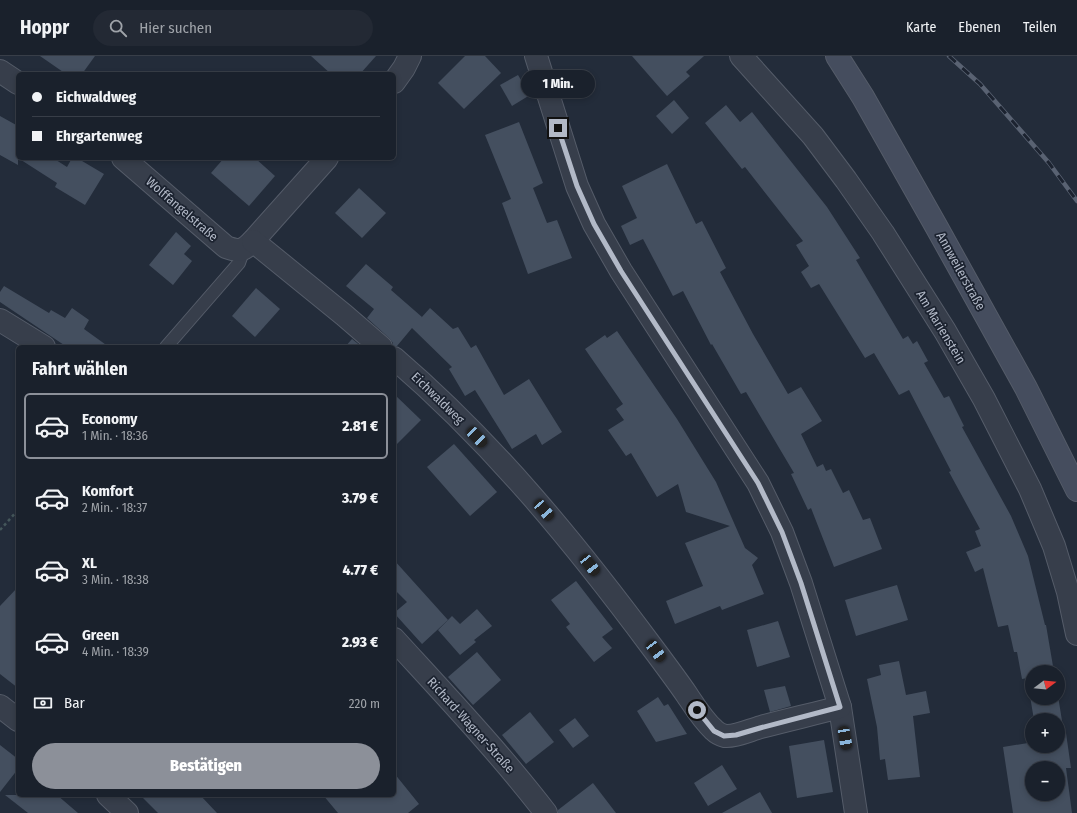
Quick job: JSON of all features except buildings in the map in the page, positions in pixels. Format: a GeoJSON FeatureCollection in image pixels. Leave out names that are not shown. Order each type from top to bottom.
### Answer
{"type":"FeatureCollection","features":[{"type":"Feature","properties":{"kind":"street"},"geometry":{"type":"LineString","coordinates":[[396,79],[410,56]]}},
{"type":"Feature","properties":{"kind":"street"},"geometry":{"type":"LineString","coordinates":[[536,56],[577,186],[594,224],[621,271],[758,483],[778,525],[801,583],[840,707],[856,813]]}},
{"type":"Feature","properties":{"kind":"street","name":"Am Marienstein"},"geometry":{"type":"LineString","coordinates":[[741,56],[813,136],[846,180],[883,233],[945,331],[984,400],[1030,489],[1054,546],[1068,592],[1077,634]]}},
{"type":"Feature","properties":{"kind":"street","name":"Annweilerstraße"},"geometry":{"type":"LineString","coordinates":[[837,56],[867,104],[1026,388],[1077,490]]}},
{"type":"Feature","properties":{"kind":"street"},"geometry":{"type":"LineString","coordinates":[[0,71],[16,82]]}},
{"type":"Feature","properties":{"kind":"street","name":"Wolffangelstraße"},"geometry":{"type":"LineString","coordinates":[[125,160],[226,248],[235,251],[249,245]]}},
{"type":"Feature","properties":{"kind":"street"},"geometry":{"type":"LineString","coordinates":[[325,160],[249,245],[344,315],[379,345]]}},
{"type":"Feature","properties":{"kind":"street"},"geometry":{"type":"LineString","coordinates":[[0,320],[41,345]]}},
{"type":"Feature","properties":{"kind":"street","name":"Eichwaldweg"},"geometry":{"type":"LineString","coordinates":[[396,360],[467,426],[518,479],[571,541],[604,583],[665,663],[697,710],[714,731],[724,736],[736,735],[840,707]]}},
{"type":"Feature","properties":{"kind":"street","name":"Richard-Wagner-Straße"},"geometry":{"type":"LineString","coordinates":[[396,641],[458,708],[518,777],[546,813]]}},
{"type":"Feature","properties":{"kind":"street"},"geometry":{"type":"LineString","coordinates":[[0,706],[16,718]]}},
{"type":"Feature","properties":{"kind":"street"},"geometry":{"type":"LineString","coordinates":[[110,797],[127,813]]}},
{"type":"Feature","properties":{"kind":"lane"},"geometry":{"type":"LineString","coordinates":[[168,345],[239,263],[249,245]]}},
{"type":"Feature","properties":{"kind":"path"},"geometry":{"type":"LineString","coordinates":[[0,530],[16,512]]}},
{"type":"Feature","properties":{"kind":"railway"},"geometry":{"type":"LineString","coordinates":[[949,56],[980,84],[1049,163],[1077,201]]}},
{"type":"Feature","properties":{"kind":"route"},"geometry":{"type":"LineString","coordinates":[[558,128],[577,186],[594,224],[621,271],[758,483],[782,532],[801,583],[840,707],[736,735],[724,736],[714,731],[697,710]]}}]}
